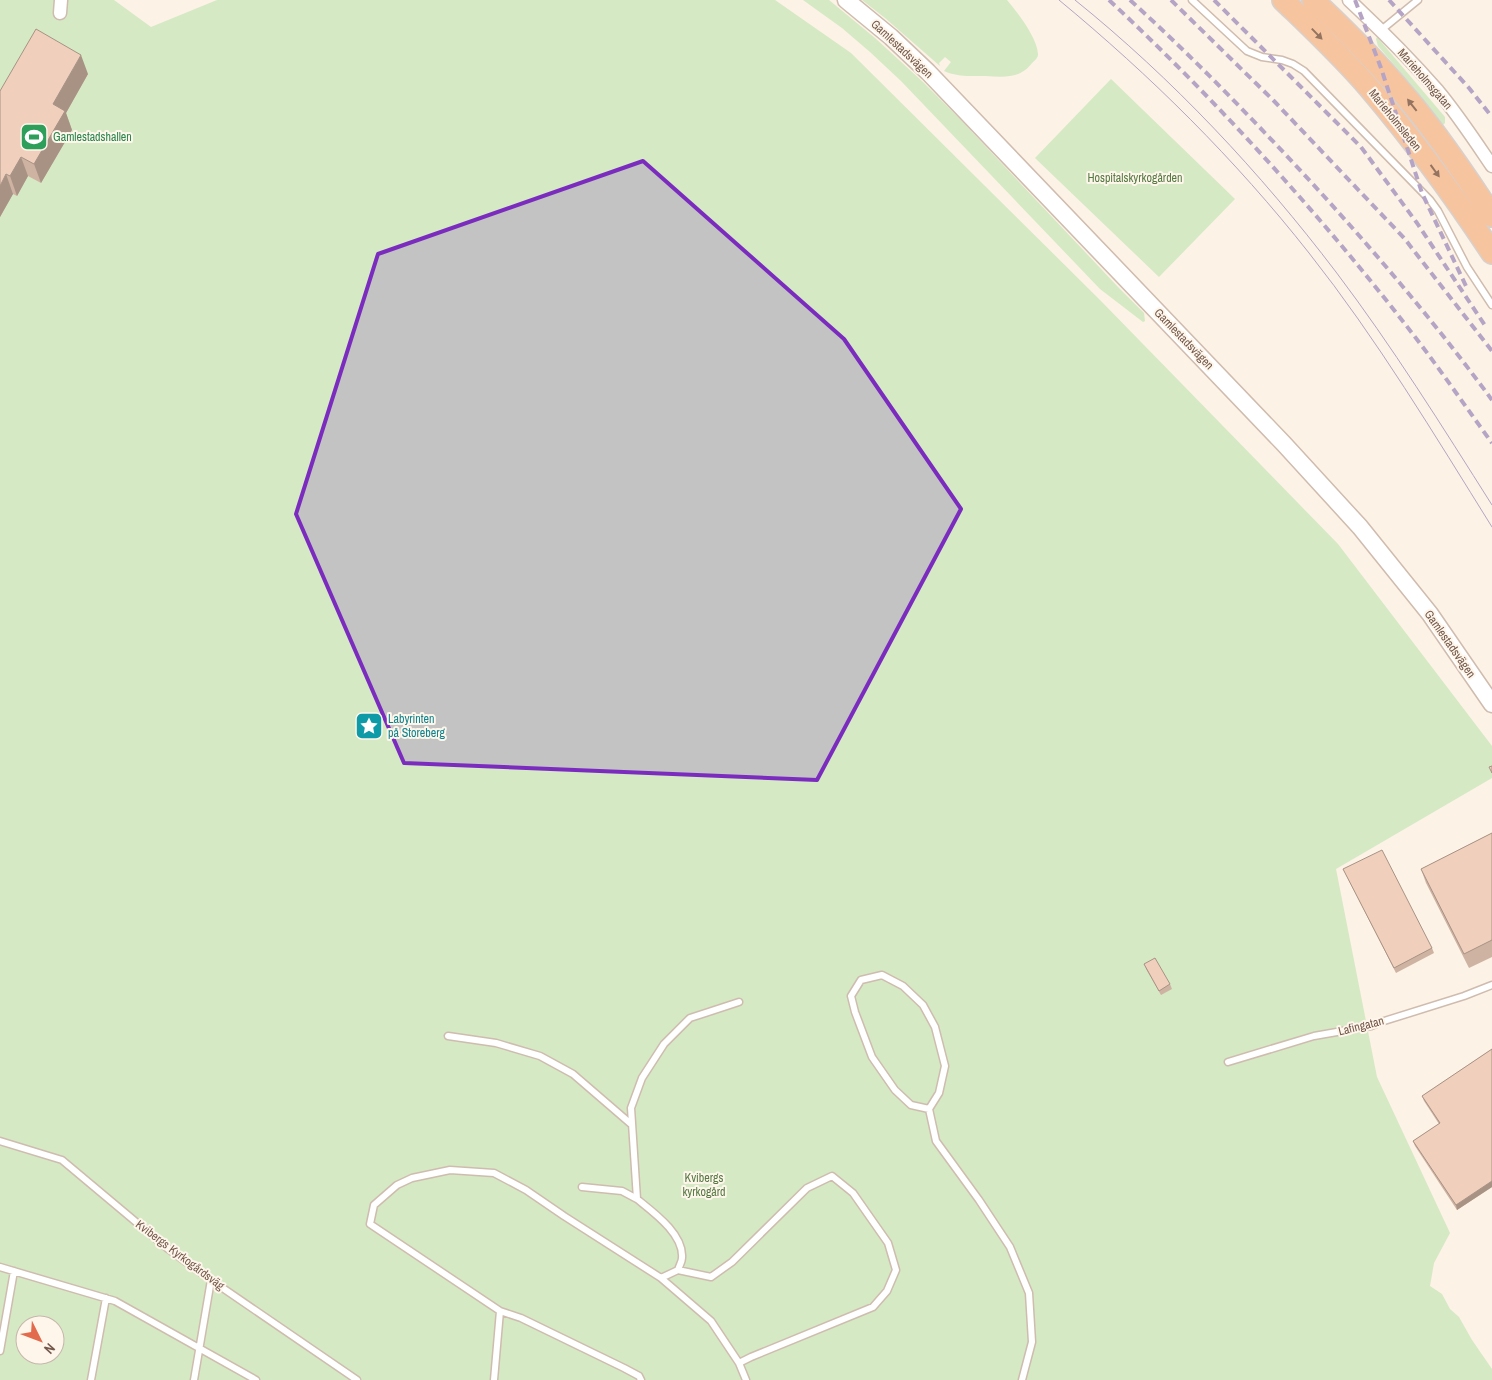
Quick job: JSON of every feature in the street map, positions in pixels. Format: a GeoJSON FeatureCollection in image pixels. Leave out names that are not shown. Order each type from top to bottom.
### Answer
{"type":"FeatureCollection","features":[{"type":"Feature","properties":{"kind":"highway","name":"Marieholmsleden"},"geometry":{"type":"LineString","coordinates":[[1283,0],[1388,110],[1472,222],[1492,254]]}},
{"type":"Feature","properties":{"kind":"highway","name":"Marieholmsleden"},"geometry":{"type":"LineString","coordinates":[[1313,0],[1402,92],[1436,136],[1492,216]]}},
{"type":"Feature","properties":{"kind":"street","name":"Gamlestadsvägen"},"geometry":{"type":"LineString","coordinates":[[846,0],[891,37],[928,72],[1360,527],[1430,614],[1492,704]]}},
{"type":"Feature","properties":{"kind":"street","name":"Marieholmsgatan"},"geometry":{"type":"LineString","coordinates":[[1349,0],[1439,92],[1492,166]]}},
{"type":"Feature","properties":{"kind":"lane"},"geometry":{"type":"LineString","coordinates":[[1192,0],[1246,50],[1294,64],[1315,82],[1430,200],[1438,211],[1467,267],[1492,306]]}},
{"type":"Feature","properties":{"kind":"lane"},"geometry":{"type":"LineString","coordinates":[[1380,30],[1418,0]]}},
{"type":"Feature","properties":{"kind":"lane"},"geometry":{"type":"LineString","coordinates":[[929,1110],[911,1105],[895,1090],[872,1057],[854,1012],[851,996],[861,980],[882,975],[903,986],[923,1005],[935,1028],[945,1066],[939,1093],[929,1110],[936,1141],[1010,1247],[1029,1293],[1032,1342],[1022,1380]]}},
{"type":"Feature","properties":{"kind":"lane","name":"Lafingatan"},"geometry":{"type":"LineString","coordinates":[[1228,1062],[1314,1036],[1371,1026],[1492,985]]}},
{"type":"Feature","properties":{"kind":"lane"},"geometry":{"type":"LineString","coordinates":[[637,1199],[631,1108],[642,1078],[664,1044],[690,1018],[740,1002]]}},
{"type":"Feature","properties":{"kind":"lane"},"geometry":{"type":"LineString","coordinates":[[448,1036],[496,1043],[540,1056],[573,1074],[631,1124]]}},
{"type":"Feature","properties":{"kind":"lane","name":"Kvibergs Kyrkogårdsväg"},"geometry":{"type":"LineString","coordinates":[[0,1141],[62,1160],[167,1248],[357,1380]]}},
{"type":"Feature","properties":{"kind":"lane"},"geometry":{"type":"LineString","coordinates":[[641,1380],[639,1376],[624,1368],[530,1322],[500,1311],[370,1224],[374,1205],[396,1186],[412,1178],[450,1170],[494,1173],[526,1190],[572,1222],[661,1278],[711,1321],[739,1363],[746,1380]]}},
{"type":"Feature","properties":{"kind":"lane"},"geometry":{"type":"LineString","coordinates":[[661,1278],[678,1270],[711,1276],[732,1262],[807,1188],[832,1176],[853,1193],[888,1243],[896,1270],[887,1291],[872,1307],[739,1363]]}},
{"type":"Feature","properties":{"kind":"lane"},"geometry":{"type":"LineString","coordinates":[[582,1187],[622,1191],[637,1199],[665,1222],[680,1244],[682,1258],[678,1270]]}},
{"type":"Feature","properties":{"kind":"lane"},"geometry":{"type":"LineString","coordinates":[[0,1267],[115,1301],[256,1380]]}},
{"type":"Feature","properties":{"kind":"lane"},"geometry":{"type":"LineString","coordinates":[[0,1351],[14,1271]]}},
{"type":"Feature","properties":{"kind":"lane"},"geometry":{"type":"LineString","coordinates":[[194,1380],[211,1280]]}},
{"type":"Feature","properties":{"kind":"lane"},"geometry":{"type":"LineString","coordinates":[[92,1380],[106,1298]]}},
{"type":"Feature","properties":{"kind":"lane"},"geometry":{"type":"LineString","coordinates":[[494,1380],[500,1311]]}},
{"type":"Feature","properties":{"kind":"highlighted area"},"geometry":{"type":"Polygon","coordinates":[[[643,161],[844,339],[961,509],[817,780],[404,763],[296,514],[378,254],[643,161]]]}},
{"type":"Feature","properties":{"kind":"green space","name":"Kvibergs kyrkogård"},"geometry":{"type":"Polygon","coordinates":[[[0,0],[114,0],[151,27],[217,0],[775,0],[851,53],[1100,300],[1338,544],[1492,746],[1492,778],[1336,869],[1377,1077],[1450,1233],[1434,1263],[1430,1286],[1442,1294],[1450,1309],[1459,1317],[1492,1369],[1492,1380],[0,1380],[0,0]]]}},
{"type":"Feature","properties":{"kind":"green space"},"geometry":{"type":"Polygon","coordinates":[[[803,0],[829,0],[875,38],[923,82],[1144,313],[1145,321],[1143,322],[1100,289],[901,81],[842,28],[803,0]]]}},
{"type":"Feature","properties":{"kind":"green space"},"geometry":{"type":"Polygon","coordinates":[[[862,0],[1007,0],[1030,33],[1037,47],[1038,54],[1036,59],[1027,68],[1011,76],[965,76],[949,73],[944,71],[951,62],[945,57],[939,63],[940,66],[862,0]]]}},
{"type":"Feature","properties":{"kind":"green space"},"geometry":{"type":"Polygon","coordinates":[[[1377,37],[1445,117],[1443,125],[1378,46],[1377,37]]]}},
{"type":"Feature","properties":{"kind":"green space","name":"Hospitalskyrkogården"},"geometry":{"type":"Polygon","coordinates":[[[1111,79],[1235,199],[1159,277],[1035,158],[1111,79]]]}},
{"type":"Feature","properties":{"kind":"building","name":"Gamlestadshallen"},"geometry":{"type":"Polygon","coordinates":[[[36,29],[81,55],[53,104],[65,111],[34,164],[21,157],[10,176],[6,174],[0,186],[0,91],[36,29]]]}},
{"type":"Feature","properties":{"kind":"building"},"geometry":{"type":"Polygon","coordinates":[[[1492,833],[1492,940],[1464,954],[1421,869],[1492,833]]]}},
{"type":"Feature","properties":{"kind":"building"},"geometry":{"type":"Polygon","coordinates":[[[1382,850],[1432,948],[1394,968],[1343,869],[1382,850]]]}},
{"type":"Feature","properties":{"kind":"building"},"geometry":{"type":"Polygon","coordinates":[[[1155,958],[1170,984],[1159,991],[1144,964],[1155,958]]]}},
{"type":"Feature","properties":{"kind":"building"},"geometry":{"type":"Polygon","coordinates":[[[1492,1049],[1492,1181],[1456,1205],[1413,1141],[1440,1123],[1422,1096],[1492,1049]]]}},
{"type":"Feature","properties":{"kind":"tram line"},"geometry":{"type":"LineString","coordinates":[[1059,0],[1126,58],[1191,120],[1252,184],[1281,218],[1358,319],[1427,422],[1492,527]]}},
{"type":"Feature","properties":{"kind":"tram line"},"geometry":{"type":"LineString","coordinates":[[1075,0],[1181,94],[1277,198],[1336,272],[1377,329],[1492,505]]}},
{"type":"Feature","properties":{"kind":"railway"},"geometry":{"type":"LineString","coordinates":[[1109,0],[1226,116],[1300,197],[1405,324],[1492,443]]}},
{"type":"Feature","properties":{"kind":"railway"},"geometry":{"type":"LineString","coordinates":[[1130,0],[1228,95],[1339,213],[1418,304],[1492,400]]}},
{"type":"Feature","properties":{"kind":"railway"},"geometry":{"type":"LineString","coordinates":[[1171,0],[1274,101],[1404,238],[1492,351]]}},
{"type":"Feature","properties":{"kind":"railway"},"geometry":{"type":"LineString","coordinates":[[1214,0],[1361,147],[1417,223],[1486,327]]}},
{"type":"Feature","properties":{"kind":"railway"},"geometry":{"type":"LineString","coordinates":[[1355,0],[1381,68],[1422,193],[1466,286]]}},
{"type":"Feature","properties":{"kind":"railway"},"geometry":{"type":"LineString","coordinates":[[1389,0],[1469,88],[1492,117]]}},
{"type":"Feature","properties":{"kind":"place","name":"Gamlestadshallen"},"geometry":{"type":"Point","coordinates":[34,137]}},
{"type":"Feature","properties":{"kind":"place","name":"Labyrinten på Storeberg"},"geometry":{"type":"Point","coordinates":[369,726]}}]}
